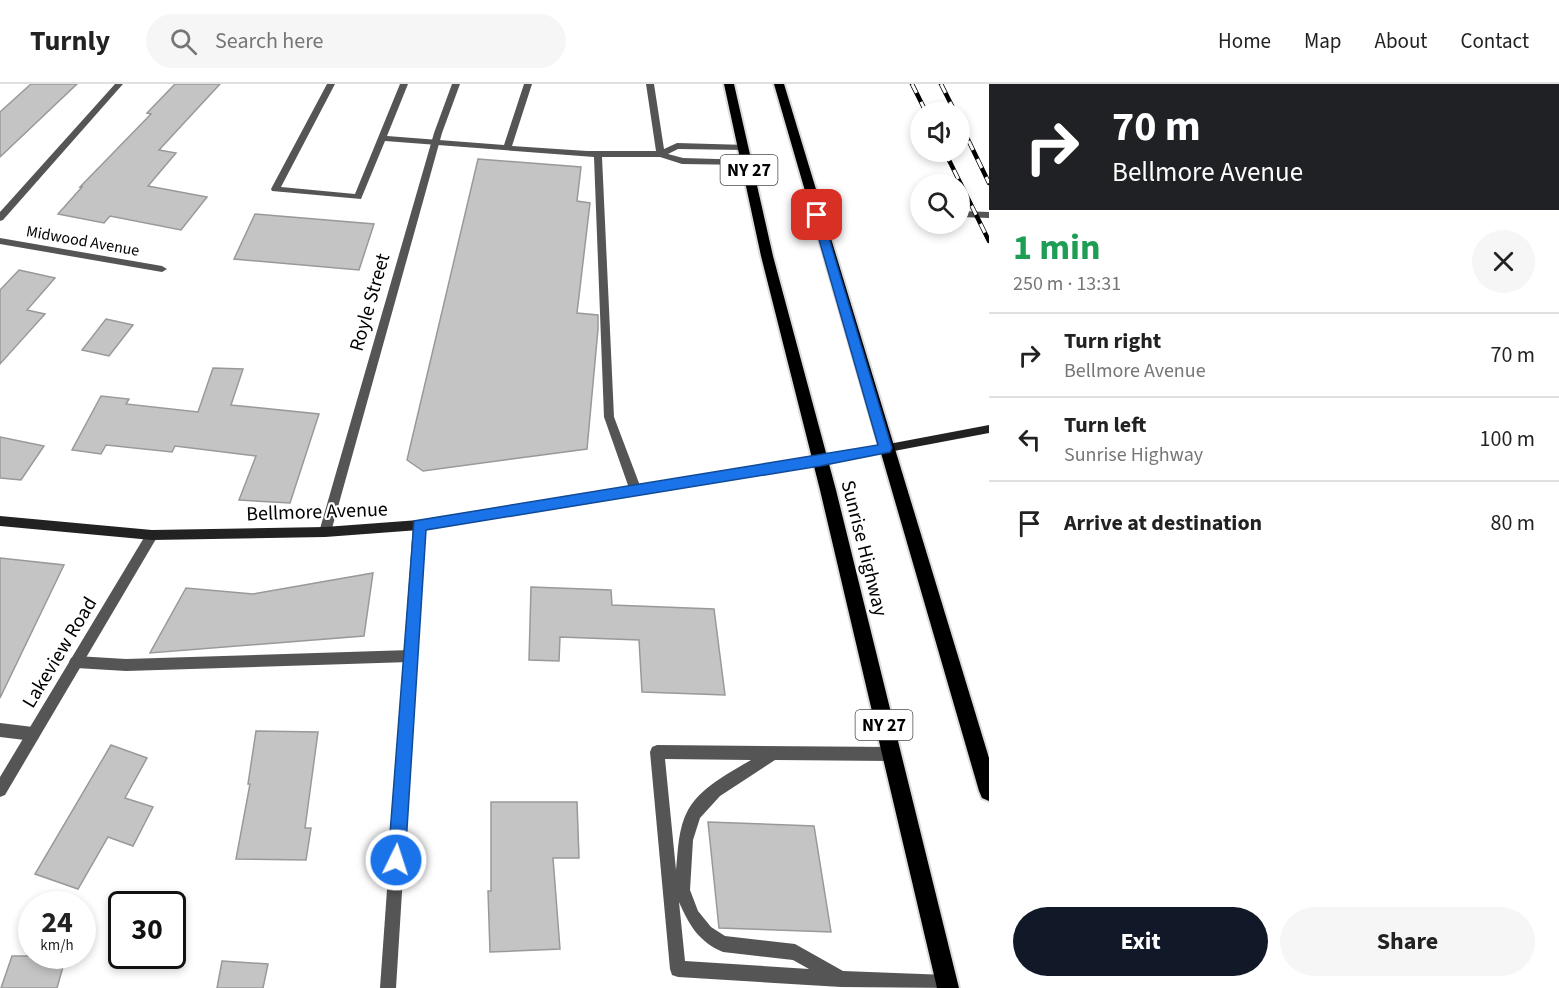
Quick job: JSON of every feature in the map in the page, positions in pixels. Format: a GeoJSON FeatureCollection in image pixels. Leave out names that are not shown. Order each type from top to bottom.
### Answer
{"type":"FeatureCollection","features":[{"type":"Feature","properties":{"kind":"highway","name":"Sunrise Highway"},"geometry":{"type":"LineString","coordinates":[[729,84],[767,256],[820,461],[948,985]]}},
{"type":"Feature","properties":{"kind":"highway","name":"NY 27"},"geometry":{"type":"LineString","coordinates":[[779,84],[989,791]]}},
{"type":"Feature","properties":{"kind":"main road","name":"Bellmore Avenue"},"geometry":{"type":"LineString","coordinates":[[0,521],[152,535],[325,532],[419,525],[820,461],[989,429]]}},
{"type":"Feature","properties":{"kind":"street"},"geometry":{"type":"LineString","coordinates":[[0,218],[119,84]]}},
{"type":"Feature","properties":{"kind":"street"},"geometry":{"type":"LineString","coordinates":[[331,84],[275,189],[358,197],[404,84]]}},
{"type":"Feature","properties":{"kind":"street","name":"Royle Street"},"geometry":{"type":"LineString","coordinates":[[325,532],[436,142],[456,84]]}},
{"type":"Feature","properties":{"kind":"street"},"geometry":{"type":"LineString","coordinates":[[507,148],[528,84]]}},
{"type":"Feature","properties":{"kind":"street"},"geometry":{"type":"LineString","coordinates":[[650,84],[661,154]]}},
{"type":"Feature","properties":{"kind":"street"},"geometry":{"type":"LineString","coordinates":[[382,138],[598,154],[661,154],[682,161],[748,162]]}},
{"type":"Feature","properties":{"kind":"street"},"geometry":{"type":"LineString","coordinates":[[661,154],[677,146],[744,147]]}},
{"type":"Feature","properties":{"kind":"street"},"geometry":{"type":"LineString","coordinates":[[598,154],[609,417],[636,490]]}},
{"type":"Feature","properties":{"kind":"street"},"geometry":{"type":"LineString","coordinates":[[970,214],[989,214]]}},
{"type":"Feature","properties":{"kind":"street","name":"Midwood Avenue"},"geometry":{"type":"LineString","coordinates":[[0,241],[162,269]]}},
{"type":"Feature","properties":{"kind":"street"},"geometry":{"type":"LineString","coordinates":[[388,988],[419,525]]}},
{"type":"Feature","properties":{"kind":"street","name":"Lakeview Road"},"geometry":{"type":"LineString","coordinates":[[0,790],[152,535]]}},
{"type":"Feature","properties":{"kind":"street"},"geometry":{"type":"LineString","coordinates":[[76,662],[126,666],[410,656]]}},
{"type":"Feature","properties":{"kind":"street"},"geometry":{"type":"LineString","coordinates":[[0,730],[33,734]]}},
{"type":"Feature","properties":{"kind":"street"},"geometry":{"type":"LineString","coordinates":[[892,754],[657,752],[678,969],[948,985]]}},
{"type":"Feature","properties":{"kind":"street"},"geometry":{"type":"LineString","coordinates":[[773,753],[715,791],[694,814],[686,840],[682,890],[693,916],[705,933],[723,944],[795,952],[841,979]]}},
{"type":"Feature","properties":{"kind":"building"},"geometry":{"type":"Polygon","coordinates":[[[31,84],[77,84],[0,157],[0,112],[31,84]]]}},
{"type":"Feature","properties":{"kind":"building"},"geometry":{"type":"Polygon","coordinates":[[[175,84],[220,84],[159,150],[176,153],[148,186],[207,197],[181,230],[110,216],[104,223],[58,214],[82,187],[80,187],[151,114],[147,113],[175,84]]]}},
{"type":"Feature","properties":{"kind":"building"},"geometry":{"type":"Polygon","coordinates":[[[478,159],[581,167],[577,201],[590,203],[577,313],[598,315],[587,449],[423,471],[407,460],[478,159]]]}},
{"type":"Feature","properties":{"kind":"building"},"geometry":{"type":"Polygon","coordinates":[[[255,214],[374,224],[359,270],[234,259],[255,214]]]}},
{"type":"Feature","properties":{"kind":"building"},"geometry":{"type":"Polygon","coordinates":[[[19,270],[55,278],[27,310],[45,314],[0,364],[0,290],[19,270]]]}},
{"type":"Feature","properties":{"kind":"building"},"geometry":{"type":"Polygon","coordinates":[[[106,319],[133,325],[109,356],[82,350],[106,319]]]}},
{"type":"Feature","properties":{"kind":"building"},"geometry":{"type":"Polygon","coordinates":[[[213,368],[243,369],[231,405],[319,414],[290,503],[239,500],[256,456],[175,446],[172,452],[106,445],[101,454],[72,450],[101,396],[129,399],[126,404],[198,412],[213,368]]]}},
{"type":"Feature","properties":{"kind":"building"},"geometry":{"type":"Polygon","coordinates":[[[0,437],[44,446],[21,480],[0,478],[0,437]]]}},
{"type":"Feature","properties":{"kind":"building"},"geometry":{"type":"Polygon","coordinates":[[[0,558],[64,565],[0,698],[0,558]]]}},
{"type":"Feature","properties":{"kind":"building"},"geometry":{"type":"Polygon","coordinates":[[[373,573],[364,636],[150,653],[186,588],[253,594],[373,573]]]}},
{"type":"Feature","properties":{"kind":"building"},"geometry":{"type":"Polygon","coordinates":[[[531,587],[611,590],[612,605],[714,609],[725,695],[642,692],[639,640],[560,637],[559,661],[529,660],[531,587]]]}},
{"type":"Feature","properties":{"kind":"building"},"geometry":{"type":"Polygon","coordinates":[[[256,731],[318,732],[305,828],[311,828],[306,860],[236,859],[250,784],[248,784],[256,731]]]}},
{"type":"Feature","properties":{"kind":"building"},"geometry":{"type":"Polygon","coordinates":[[[111,745],[147,758],[125,798],[153,807],[133,846],[108,837],[78,889],[35,874],[111,745]]]}},
{"type":"Feature","properties":{"kind":"building"},"geometry":{"type":"Polygon","coordinates":[[[491,802],[577,802],[579,858],[553,858],[560,949],[490,952],[488,891],[491,891],[491,802]]]}},
{"type":"Feature","properties":{"kind":"building"},"geometry":{"type":"Polygon","coordinates":[[[708,822],[814,826],[831,932],[719,928],[708,822]]]}},
{"type":"Feature","properties":{"kind":"building"},"geometry":{"type":"Polygon","coordinates":[[[12,956],[18,956],[18,969],[62,969],[57,988],[1,988],[12,956]]]}},
{"type":"Feature","properties":{"kind":"building"},"geometry":{"type":"Polygon","coordinates":[[[222,961],[268,964],[263,988],[217,988],[222,961]]]}},
{"type":"Feature","properties":{"kind":"railway"},"geometry":{"type":"LineString","coordinates":[[912,84],[921,102]]}},
{"type":"Feature","properties":{"kind":"railway"},"geometry":{"type":"LineString","coordinates":[[941,84],[950,102]]}},
{"type":"Feature","properties":{"kind":"railway"},"geometry":{"type":"LineString","coordinates":[[970,144],[989,183]]}},
{"type":"Feature","properties":{"kind":"railway"},"geometry":{"type":"LineString","coordinates":[[950,162],[989,241]]}},
{"type":"Feature","properties":{"kind":"route"},"geometry":{"type":"LineString","coordinates":[[396,860],[419,525],[820,461],[886,448],[817,215]]}}]}
